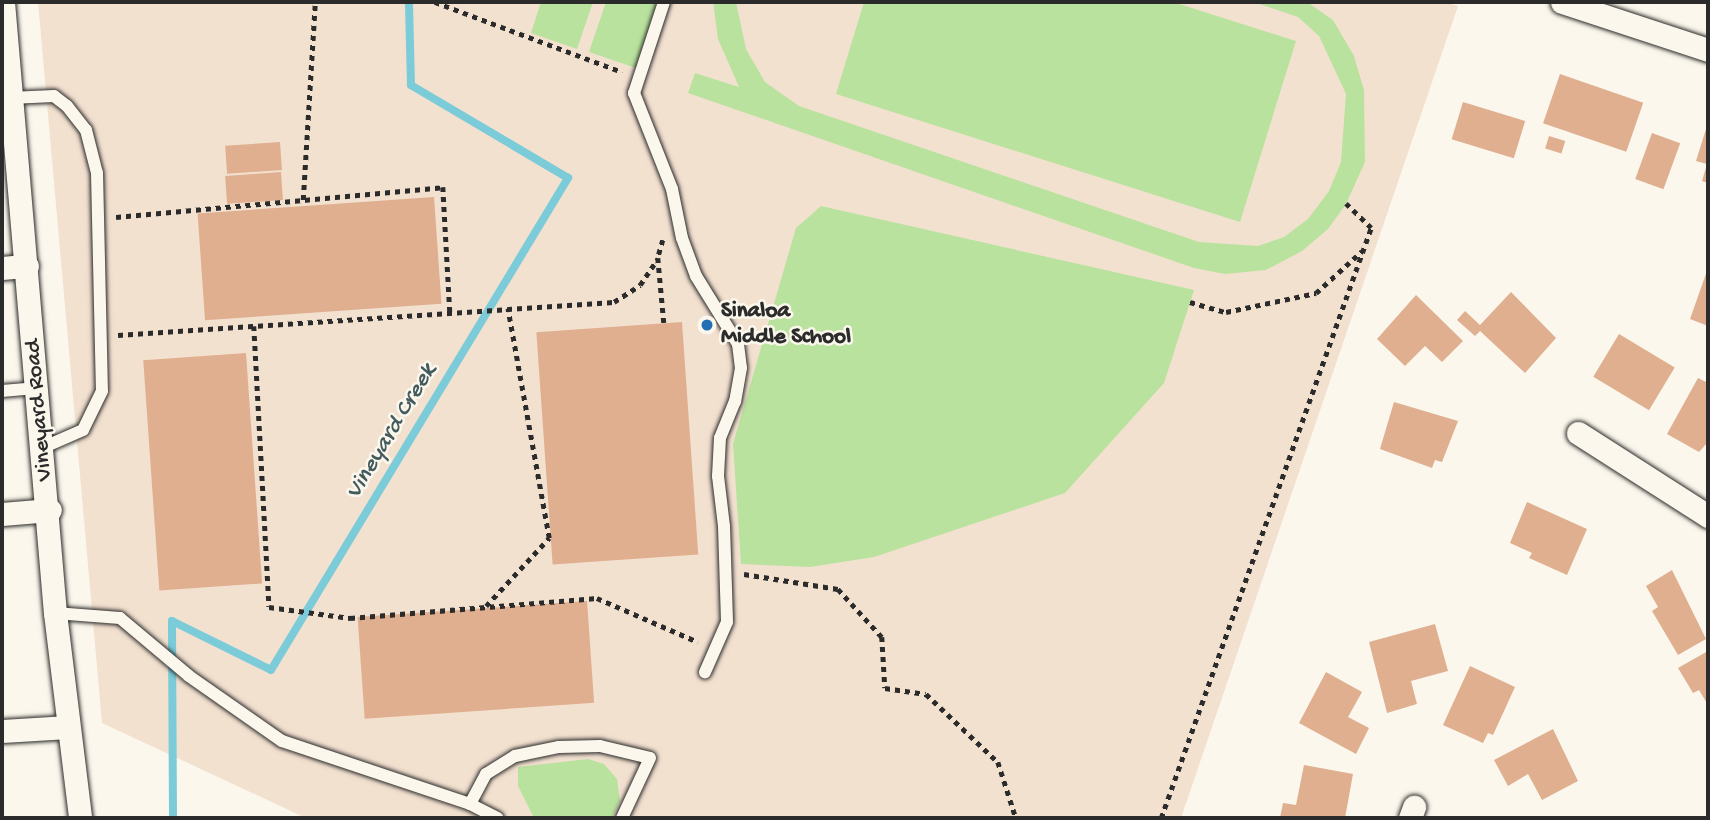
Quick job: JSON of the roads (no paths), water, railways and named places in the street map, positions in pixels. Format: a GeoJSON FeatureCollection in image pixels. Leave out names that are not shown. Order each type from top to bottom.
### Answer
{"type":"FeatureCollection","features":[{"type":"Feature","properties":{"kind":"street","name":"Vineyard Road"},"geometry":{"type":"LineString","coordinates":[[3,2],[6,98],[27,266],[50,510],[55,613],[80,818]]}},
{"type":"Feature","properties":{"kind":"street"},"geometry":{"type":"LineString","coordinates":[[1562,2],[1708,50]]}},
{"type":"Feature","properties":{"kind":"street"},"geometry":{"type":"LineString","coordinates":[[2,268],[27,266]]}},
{"type":"Feature","properties":{"kind":"street"},"geometry":{"type":"LineString","coordinates":[[1578,433],[1708,516]]}},
{"type":"Feature","properties":{"kind":"street"},"geometry":{"type":"LineString","coordinates":[[2,514],[50,510]]}},
{"type":"Feature","properties":{"kind":"street"},"geometry":{"type":"LineString","coordinates":[[2,731],[68,727]]}},
{"type":"Feature","properties":{"kind":"lane"},"geometry":{"type":"LineString","coordinates":[[664,2],[636,78],[634,93],[675,202],[696,276],[738,344],[741,368],[735,401],[720,438],[718,476],[726,571],[727,622],[705,672]]}},
{"type":"Feature","properties":{"kind":"lane"},"geometry":{"type":"LineString","coordinates":[[6,98],[54,96],[86,130],[97,173],[103,336],[102,391],[83,430],[44,447]]}},
{"type":"Feature","properties":{"kind":"lane"},"geometry":{"type":"LineString","coordinates":[[2,391],[38,388]]}},
{"type":"Feature","properties":{"kind":"lane"},"geometry":{"type":"LineString","coordinates":[[55,613],[120,618],[189,676],[282,741],[470,804],[498,818]]}},
{"type":"Feature","properties":{"kind":"lane"},"geometry":{"type":"LineString","coordinates":[[470,804],[486,774],[514,756],[559,747],[600,746],[650,758],[622,818]]}},
{"type":"Feature","properties":{"kind":"waterway","name":"Vineyard Creek"},"geometry":{"type":"LineString","coordinates":[[173,818],[172,621],[271,670],[568,178],[411,85],[409,2]]}},
{"type":"Feature","properties":{"kind":"place","name":"Sinaloa Middle School"},"geometry":{"type":"Point","coordinates":[707,325]}}]}
